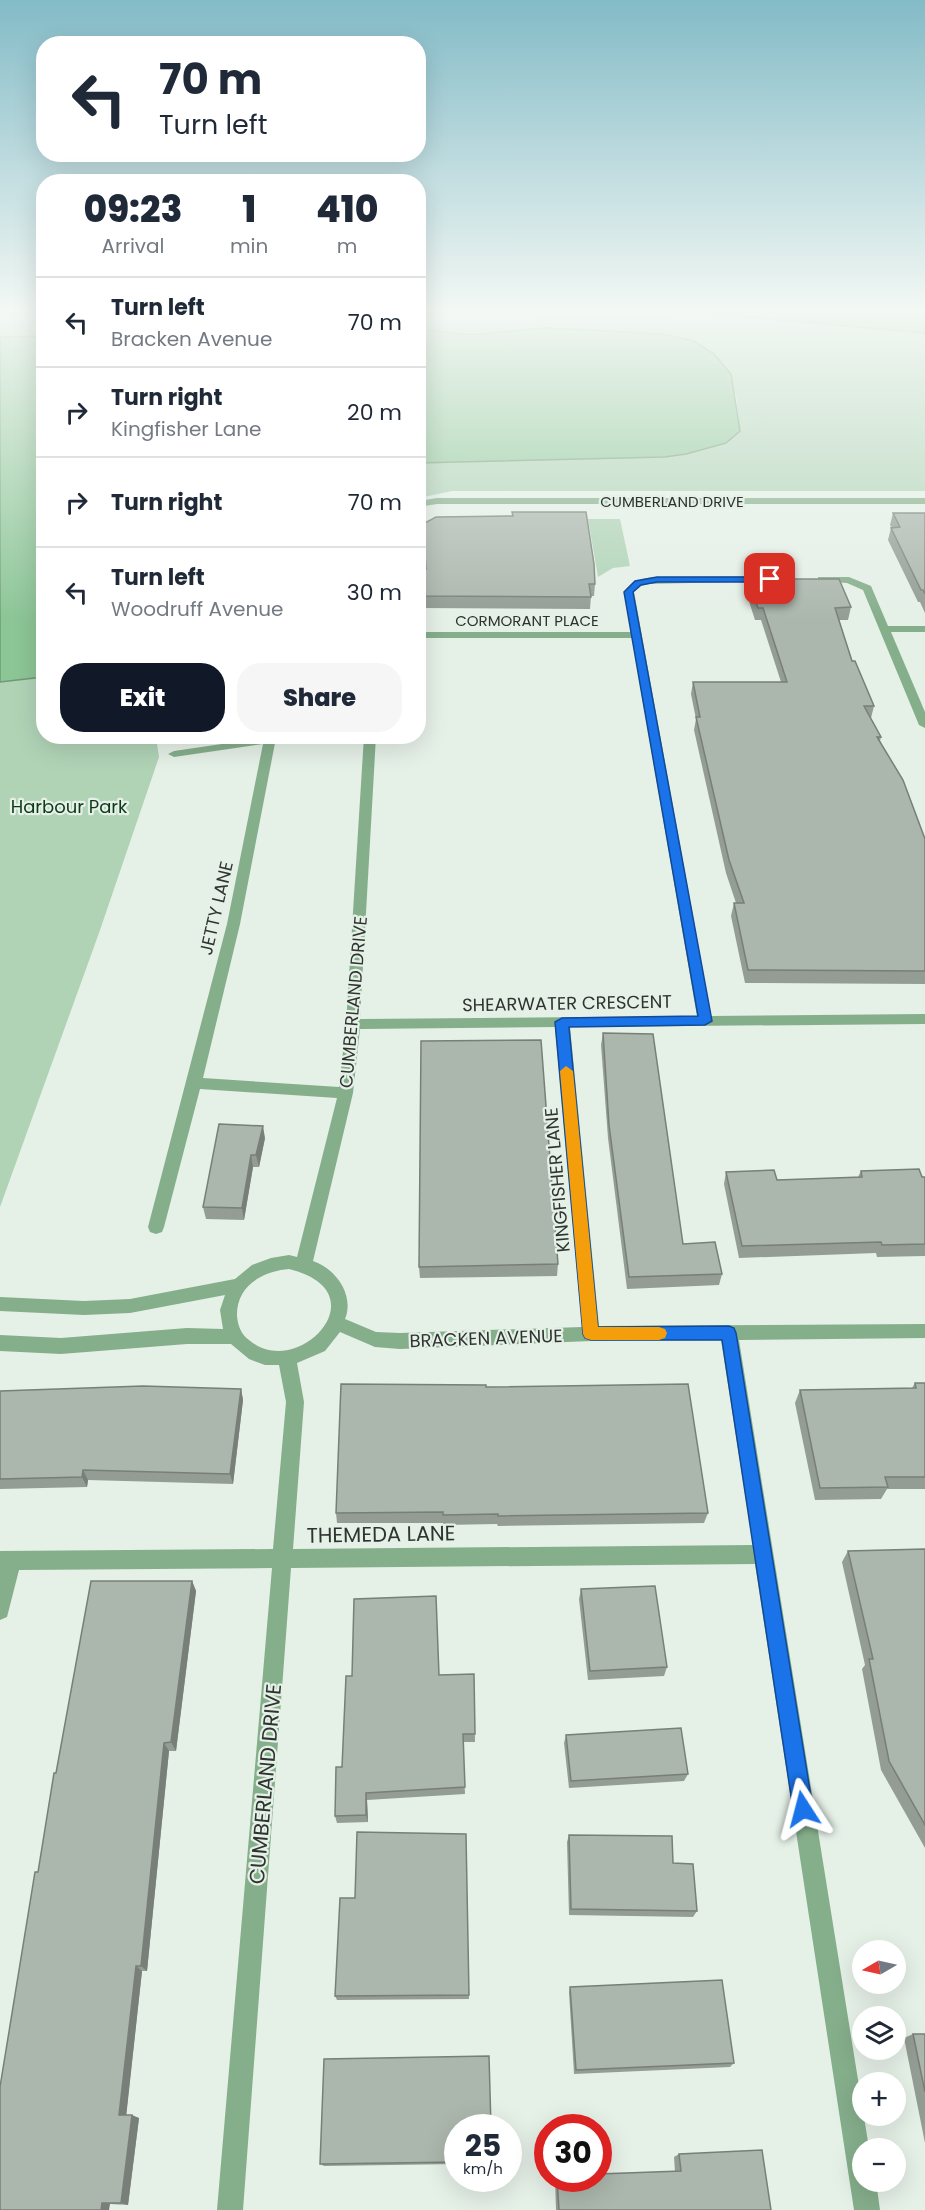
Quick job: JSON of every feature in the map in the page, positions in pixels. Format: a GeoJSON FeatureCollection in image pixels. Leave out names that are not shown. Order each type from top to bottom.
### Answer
{"type":"FeatureCollection","features":[{"type":"Feature","properties":{"kind":"street","name":"CUMBERLAND DRIVE"},"geometry":{"type":"LineString","coordinates":[[426,503],[925,501]]}},
{"type":"Feature","properties":{"kind":"street"},"geometry":{"type":"LineString","coordinates":[[705,1021],[629,592],[638,582],[657,580],[798,579],[849,580],[861,583],[867,588],[925,725]]}},
{"type":"Feature","properties":{"kind":"street"},"geometry":{"type":"LineString","coordinates":[[884,629],[925,629]]}},
{"type":"Feature","properties":{"kind":"street","name":"CORMORANT PLACE"},"geometry":{"type":"LineString","coordinates":[[426,635],[635,635]]}},
{"type":"Feature","properties":{"kind":"street"},"geometry":{"type":"LineString","coordinates":[[174,754],[243,744]]}},
{"type":"Feature","properties":{"kind":"street","name":"JETTY LANE"},"geometry":{"type":"LineString","coordinates":[[156,1227],[194,1083],[258,810],[269,744]]}},
{"type":"Feature","properties":{"kind":"street","name":"CUMBERLAND DRIVE"},"geometry":{"type":"LineString","coordinates":[[304,1263],[346,1093],[353,1024],[370,744]]}},
{"type":"Feature","properties":{"kind":"street","name":"SHEARWATER CRESCENT"},"geometry":{"type":"LineString","coordinates":[[353,1024],[925,1019]]}},
{"type":"Feature","properties":{"kind":"street","name":"KINGFISHER LANE"},"geometry":{"type":"LineString","coordinates":[[562,1022],[591,1334]]}},
{"type":"Feature","properties":{"kind":"street"},"geometry":{"type":"LineString","coordinates":[[194,1083],[346,1093]]}},
{"type":"Feature","properties":{"kind":"street"},"geometry":{"type":"LineString","coordinates":[[304,1263],[320,1270],[335,1285],[341,1300],[338,1324],[327,1339],[311,1351],[287,1359],[267,1358],[249,1351],[235,1337],[228,1321],[228,1304],[238,1285],[252,1273],[270,1264],[304,1263]]}},
{"type":"Feature","properties":{"kind":"street"},"geometry":{"type":"LineString","coordinates":[[0,1304],[84,1308],[130,1306],[238,1285]]}},
{"type":"Feature","properties":{"kind":"street","name":"BRACKEN AVENUE"},"geometry":{"type":"LineString","coordinates":[[338,1324],[375,1339],[400,1341],[591,1334],[925,1331]]}},
{"type":"Feature","properties":{"kind":"street"},"geometry":{"type":"LineString","coordinates":[[729,1333],[855,2138]]}},
{"type":"Feature","properties":{"kind":"street"},"geometry":{"type":"LineString","coordinates":[[0,1343],[61,1346],[187,1336],[235,1337]]}},
{"type":"Feature","properties":{"kind":"street","name":"CUMBERLAND DRIVE"},"geometry":{"type":"LineString","coordinates":[[230,2210],[295,1402],[287,1359]]}},
{"type":"Feature","properties":{"kind":"street","name":"THEMEDA LANE"},"geometry":{"type":"LineString","coordinates":[[5,1561],[762,1554]]}},
{"type":"Feature","properties":{"kind":"street"},"geometry":{"type":"LineString","coordinates":[[0,1610],[5,1561]]}},
{"type":"Feature","properties":{"kind":"street"},"geometry":{"type":"LineString","coordinates":[[864,2192],[867,2210]]}},
{"type":"Feature","properties":{"kind":"green space"},"geometry":{"type":"Polygon","coordinates":[[[738,415],[925,415],[925,491],[452,491],[426,497],[426,463],[665,457],[740,431],[738,415]]]}},
{"type":"Feature","properties":{"kind":"green space"},"geometry":{"type":"Polygon","coordinates":[[[588,519],[620,519],[630,566],[613,568],[598,577],[588,519]]]}},
{"type":"Feature","properties":{"kind":"green space","name":"Harbour Park"},"geometry":{"type":"Polygon","coordinates":[[[36,678],[36,744],[157,744],[159,757],[99,933],[0,1207],[0,682],[36,678]]]}},
{"type":"Feature","properties":{"kind":"shaded area"},"geometry":{"type":"Polygon","coordinates":[[[0,415],[36,415],[36,678],[0,682],[0,415]]]}},
{"type":"Feature","properties":{"kind":"shaded area"},"geometry":{"type":"Polygon","coordinates":[[[426,415],[737,415],[740,431],[726,443],[665,457],[426,463],[426,415]]]}},
{"type":"Feature","properties":{"kind":"building"},"geometry":{"type":"Polygon","coordinates":[[[512,512],[586,512],[594,564],[595,584],[589,584],[591,597],[426,596],[426,522],[436,517],[513,516],[512,512]]]}},
{"type":"Feature","properties":{"kind":"building"},"geometry":{"type":"Polygon","coordinates":[[[893,513],[925,513],[925,594],[891,528],[900,527],[893,513]]]}},
{"type":"Feature","properties":{"kind":"building"},"geometry":{"type":"Polygon","coordinates":[[[748,579],[839,579],[851,607],[835,608],[852,661],[855,661],[874,706],[864,706],[881,737],[877,737],[903,780],[925,839],[925,971],[748,970],[734,903],[744,903],[729,860],[696,717],[700,717],[693,682],[787,682],[763,608],[758,608],[748,579]]]}},
{"type":"Feature","properties":{"kind":"building"},"geometry":{"type":"Polygon","coordinates":[[[603,1033],[653,1034],[683,1244],[715,1242],[722,1274],[629,1277],[609,1125],[603,1033]]]}},
{"type":"Feature","properties":{"kind":"building"},"geometry":{"type":"Polygon","coordinates":[[[541,1040],[558,1264],[419,1267],[421,1041],[541,1040]]]}},
{"type":"Feature","properties":{"kind":"building"},"geometry":{"type":"Polygon","coordinates":[[[219,1124],[263,1126],[256,1155],[251,1155],[242,1208],[203,1207],[219,1124]]]}},
{"type":"Feature","properties":{"kind":"building"},"geometry":{"type":"Polygon","coordinates":[[[919,1169],[922,1177],[925,1177],[925,1244],[882,1245],[881,1242],[742,1246],[726,1172],[774,1170],[777,1180],[862,1177],[861,1171],[919,1169]]]}},
{"type":"Feature","properties":{"kind":"building"},"geometry":{"type":"Polygon","coordinates":[[[915,1383],[925,1383],[925,1477],[885,1477],[888,1487],[820,1488],[800,1390],[916,1388],[915,1383]]]}},
{"type":"Feature","properties":{"kind":"building"},"geometry":{"type":"Polygon","coordinates":[[[341,1384],[486,1385],[486,1387],[688,1384],[708,1513],[498,1516],[498,1514],[443,1515],[443,1512],[336,1513],[341,1384]]]}},
{"type":"Feature","properties":{"kind":"building"},"geometry":{"type":"Polygon","coordinates":[[[143,1386],[241,1389],[230,1474],[83,1470],[82,1477],[0,1479],[0,1391],[143,1386]]]}},
{"type":"Feature","properties":{"kind":"building"},"geometry":{"type":"Polygon","coordinates":[[[925,1549],[925,1825],[889,1761],[869,1659],[873,1659],[848,1551],[925,1549]]]}},
{"type":"Feature","properties":{"kind":"building"},"geometry":{"type":"Polygon","coordinates":[[[91,1581],[192,1581],[171,1742],[164,1743],[141,1966],[136,1966],[119,2115],[132,2115],[121,2203],[102,2203],[101,2210],[0,2210],[0,2087],[35,1872],[38,1872],[54,1773],[56,1773],[91,1581]]]}},
{"type":"Feature","properties":{"kind":"building"},"geometry":{"type":"Polygon","coordinates":[[[655,1586],[667,1667],[590,1671],[581,1589],[655,1586]]]}},
{"type":"Feature","properties":{"kind":"building"},"geometry":{"type":"Polygon","coordinates":[[[436,1596],[439,1675],[474,1674],[475,1734],[463,1734],[465,1787],[366,1793],[366,1815],[335,1816],[336,1767],[342,1767],[346,1676],[352,1676],[354,1599],[436,1596]]]}},
{"type":"Feature","properties":{"kind":"building"},"geometry":{"type":"Polygon","coordinates":[[[681,1728],[688,1774],[571,1781],[566,1735],[681,1728]]]}},
{"type":"Feature","properties":{"kind":"building"},"geometry":{"type":"Polygon","coordinates":[[[357,1832],[466,1834],[469,1995],[335,1996],[340,1898],[355,1898],[357,1832]]]}},
{"type":"Feature","properties":{"kind":"building"},"geometry":{"type":"Polygon","coordinates":[[[569,1835],[672,1836],[673,1863],[693,1864],[697,1911],[571,1909],[569,1835]]]}},
{"type":"Feature","properties":{"kind":"building"},"geometry":{"type":"Polygon","coordinates":[[[722,1980],[734,2063],[576,2070],[570,1987],[722,1980]]]}},
{"type":"Feature","properties":{"kind":"building"},"geometry":{"type":"Polygon","coordinates":[[[913,2034],[925,2034],[925,2092],[913,2034]]]}},
{"type":"Feature","properties":{"kind":"building"},"geometry":{"type":"Polygon","coordinates":[[[489,2056],[491,2114],[444,2114],[444,2162],[320,2164],[324,2059],[489,2056]]]}},
{"type":"Feature","properties":{"kind":"building"},"geometry":{"type":"Polygon","coordinates":[[[762,2150],[771,2210],[559,2210],[558,2192],[612,2192],[612,2173],[681,2171],[679,2154],[762,2150]]]}},
{"type":"Feature","properties":{"kind":"slow traffic"},"geometry":{"type":"LineString","coordinates":[[566,1071],[591,1334],[659,1333]]}},
{"type":"Feature","properties":{"kind":"route"},"geometry":{"type":"LineString","coordinates":[[770,579],[647,580],[632,586],[629,592],[705,1021],[562,1022],[591,1334],[729,1333],[803,1809]]}}]}
